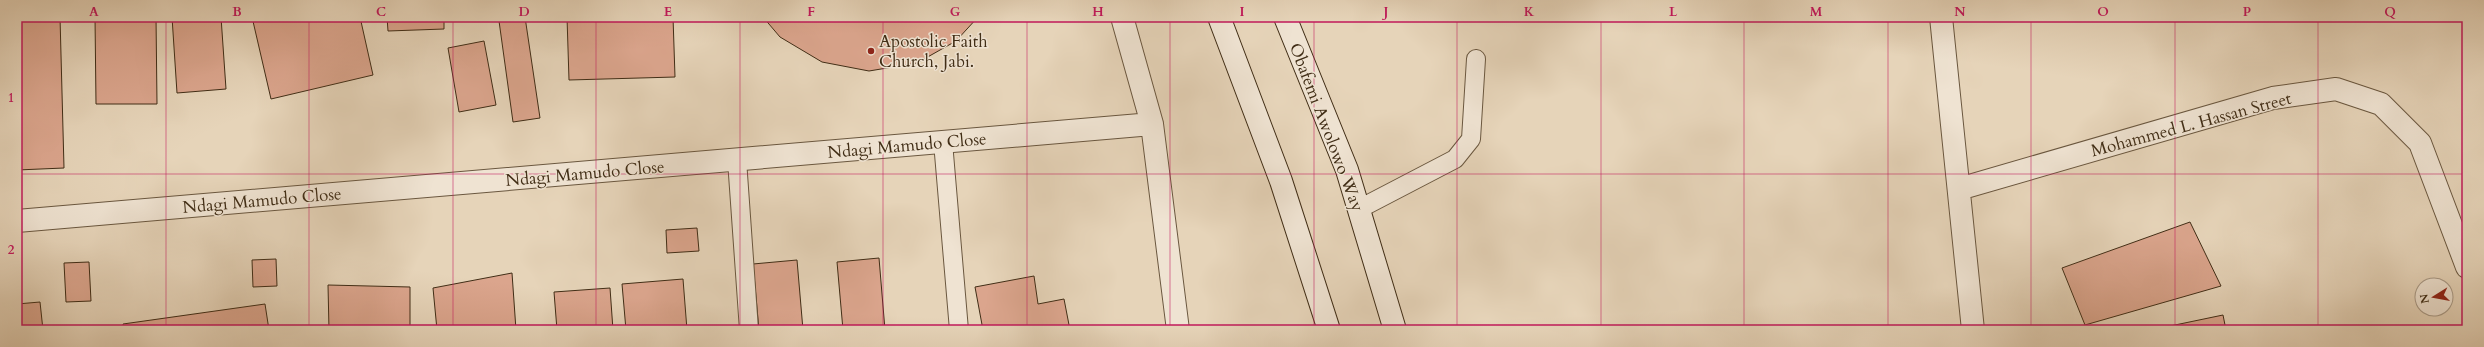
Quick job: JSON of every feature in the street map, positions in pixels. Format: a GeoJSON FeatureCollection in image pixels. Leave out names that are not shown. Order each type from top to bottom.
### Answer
{"type":"FeatureCollection","features":[{"type":"Feature","properties":{"kind":"street"},"geometry":{"type":"LineString","coordinates":[[1122,17],[1152,124],[1178,330]]}},
{"type":"Feature","properties":{"kind":"street"},"geometry":{"type":"LineString","coordinates":[[1219,17],[1281,181],[1329,330]]}},
{"type":"Feature","properties":{"kind":"street","name":"Obafemi Awolowo Way"},"geometry":{"type":"LineString","coordinates":[[1285,17],[1347,170],[1395,330]]}},
{"type":"Feature","properties":{"kind":"street"},"geometry":{"type":"LineString","coordinates":[[1941,17],[1973,330]]}},
{"type":"Feature","properties":{"kind":"street","name":"Mohammed L. Hassan Street"},"geometry":{"type":"LineString","coordinates":[[1959,189],[2274,98],[2336,89],[2381,104],[2420,143],[2467,267]]}},
{"type":"Feature","properties":{"kind":"street","name":"Ndagi Mamudo Close"},"geometry":{"type":"LineString","coordinates":[[17,221],[1152,124]]}},
{"type":"Feature","properties":{"kind":"lane"},"geometry":{"type":"LineString","coordinates":[[1358,209],[1455,159],[1471,139],[1476,59]]}},
{"type":"Feature","properties":{"kind":"lane"},"geometry":{"type":"LineString","coordinates":[[943,142],[959,330]]}},
{"type":"Feature","properties":{"kind":"lane"},"geometry":{"type":"LineString","coordinates":[[737,160],[750,330]]}},
{"type":"Feature","properties":{"kind":"building"},"geometry":{"type":"Polygon","coordinates":[[[17,17],[60,17],[64,168],[17,170],[17,17]]]}},
{"type":"Feature","properties":{"kind":"building"},"geometry":{"type":"Polygon","coordinates":[[[95,17],[156,17],[157,104],[96,104],[95,17]]]}},
{"type":"Feature","properties":{"kind":"building"},"geometry":{"type":"Polygon","coordinates":[[[172,17],[221,17],[226,89],[177,93],[172,17]]]}},
{"type":"Feature","properties":{"kind":"building"},"geometry":{"type":"Polygon","coordinates":[[[252,17],[360,17],[373,75],[271,99],[252,17]]]}},
{"type":"Feature","properties":{"kind":"building"},"geometry":{"type":"Polygon","coordinates":[[[387,17],[444,17],[444,29],[388,31],[387,17]]]}},
{"type":"Feature","properties":{"kind":"building"},"geometry":{"type":"Polygon","coordinates":[[[525,17],[540,118],[513,122],[499,21],[525,17]]]}},
{"type":"Feature","properties":{"kind":"building"},"geometry":{"type":"Polygon","coordinates":[[[567,17],[673,17],[675,77],[569,80],[567,17]]]}},
{"type":"Feature","properties":{"kind":"building","name":"Apostolic Faith Church, Jabi."},"geometry":{"type":"Polygon","coordinates":[[[763,17],[978,17],[956,41],[917,63],[869,71],[822,62],[780,37],[763,17]]]}},
{"type":"Feature","properties":{"kind":"building"},"geometry":{"type":"Polygon","coordinates":[[[484,41],[496,105],[459,112],[448,48],[484,41]]]}},
{"type":"Feature","properties":{"kind":"building"},"geometry":{"type":"Polygon","coordinates":[[[2190,222],[2221,286],[2085,325],[2062,268],[2190,222]]]}},
{"type":"Feature","properties":{"kind":"building"},"geometry":{"type":"Polygon","coordinates":[[[697,228],[699,251],[667,253],[666,230],[697,228]]]}},
{"type":"Feature","properties":{"kind":"building"},"geometry":{"type":"Polygon","coordinates":[[[879,258],[885,330],[843,330],[837,262],[879,258]]]}},
{"type":"Feature","properties":{"kind":"building"},"geometry":{"type":"Polygon","coordinates":[[[276,259],[277,286],[253,287],[252,260],[276,259]]]}},
{"type":"Feature","properties":{"kind":"building"},"geometry":{"type":"Polygon","coordinates":[[[797,260],[803,330],[759,330],[753,264],[797,260]]]}},
{"type":"Feature","properties":{"kind":"building"},"geometry":{"type":"Polygon","coordinates":[[[89,262],[91,301],[66,302],[64,263],[89,262]]]}},
{"type":"Feature","properties":{"kind":"building"},"geometry":{"type":"Polygon","coordinates":[[[512,273],[516,330],[437,330],[433,288],[512,273]]]}},
{"type":"Feature","properties":{"kind":"building"},"geometry":{"type":"Polygon","coordinates":[[[1034,276],[1038,304],[1064,299],[1070,330],[983,330],[975,287],[1034,276]]]}},
{"type":"Feature","properties":{"kind":"building"},"geometry":{"type":"Polygon","coordinates":[[[683,279],[687,330],[626,330],[622,284],[683,279]]]}},
{"type":"Feature","properties":{"kind":"building"},"geometry":{"type":"Polygon","coordinates":[[[328,285],[410,287],[410,330],[329,330],[328,285]]]}},
{"type":"Feature","properties":{"kind":"building"},"geometry":{"type":"Polygon","coordinates":[[[610,288],[613,330],[557,330],[554,292],[610,288]]]}},
{"type":"Feature","properties":{"kind":"building"},"geometry":{"type":"Polygon","coordinates":[[[40,302],[43,330],[17,330],[17,304],[40,302]]]}},
{"type":"Feature","properties":{"kind":"building"},"geometry":{"type":"Polygon","coordinates":[[[265,304],[269,330],[124,330],[123,324],[265,304]]]}},
{"type":"Feature","properties":{"kind":"building"},"geometry":{"type":"Polygon","coordinates":[[[2223,315],[2226,330],[2151,330],[2223,315]]]}},
{"type":"Feature","properties":{"kind":"place","name":"Apostolic Faith Church, Jabi."},"geometry":{"type":"Point","coordinates":[871,51]}}]}
